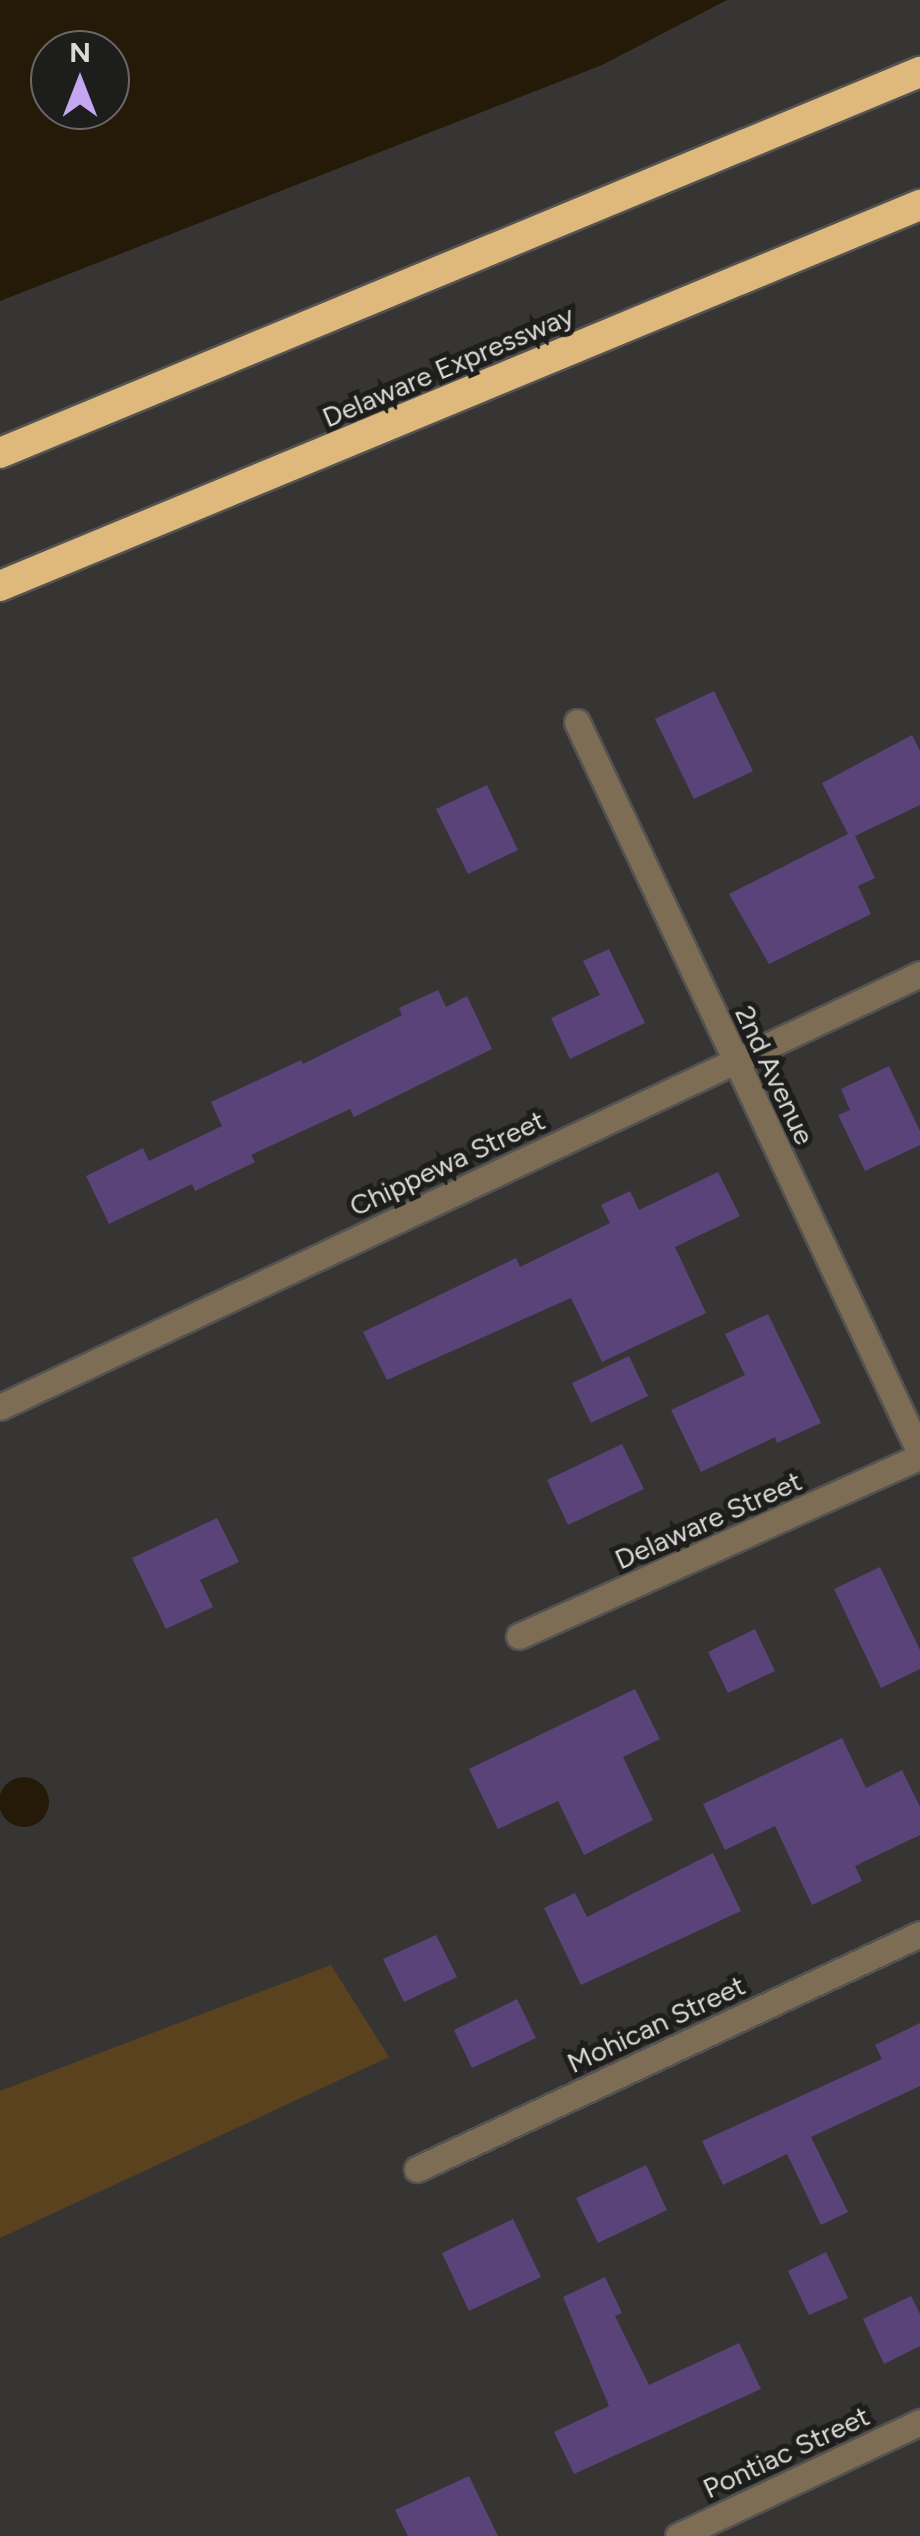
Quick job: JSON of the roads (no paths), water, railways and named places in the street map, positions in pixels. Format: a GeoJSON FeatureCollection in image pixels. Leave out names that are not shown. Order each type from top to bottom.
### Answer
{"type":"FeatureCollection","features":[{"type":"Feature","properties":{"kind":"highway"},"geometry":{"type":"LineString","coordinates":[[0,453],[920,72]]}},
{"type":"Feature","properties":{"kind":"highway","name":"Delaware Expressway"},"geometry":{"type":"LineString","coordinates":[[0,586],[920,205]]}},
{"type":"Feature","properties":{"kind":"street","name":"2nd Avenue"},"geometry":{"type":"LineString","coordinates":[[577,722],[920,1455]]}},
{"type":"Feature","properties":{"kind":"street","name":"Chippewa Street"},"geometry":{"type":"LineString","coordinates":[[0,1407],[920,974]]}},
{"type":"Feature","properties":{"kind":"street","name":"Delaware Street"},"geometry":{"type":"LineString","coordinates":[[519,1636],[920,1455]]}},
{"type":"Feature","properties":{"kind":"street","name":"Mohican Street"},"geometry":{"type":"LineString","coordinates":[[417,2169],[920,1934]]}},
{"type":"Feature","properties":{"kind":"street","name":"Pontiac Street"},"geometry":{"type":"LineString","coordinates":[[678,2536],[920,2422]]}}]}
